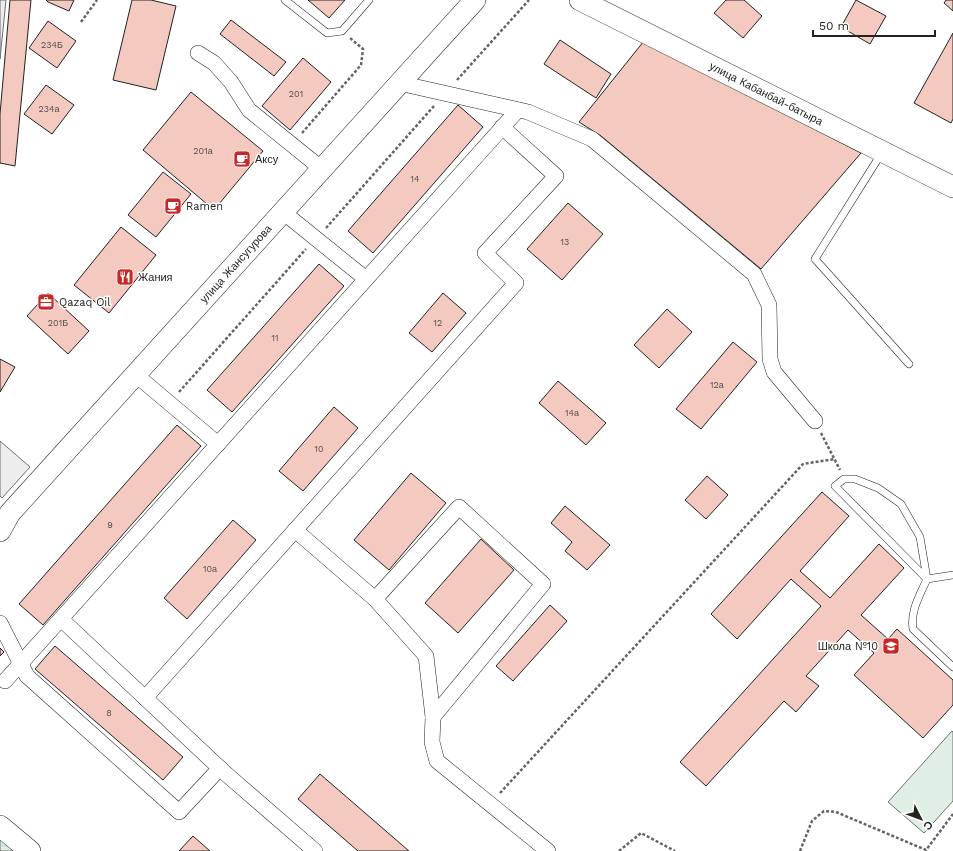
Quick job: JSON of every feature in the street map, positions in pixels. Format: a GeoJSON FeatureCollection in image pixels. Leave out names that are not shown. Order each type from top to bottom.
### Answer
{"type":"FeatureCollection","features":[{"type":"Feature","properties":{"kind":"main road","name":"улица Жансугурова"},"geometry":{"type":"LineString","coordinates":[[0,531],[5,511],[136,375],[475,0]]}},
{"type":"Feature","properties":{"kind":"main road","name":"улица Кабанбай-батыра"},"geometry":{"type":"LineString","coordinates":[[593,4],[953,188]]}},
{"type":"Feature","properties":{"kind":"main road"},"geometry":{"type":"LineString","coordinates":[[0,826],[30,851]]}},
{"type":"Feature","properties":{"kind":"street"},"geometry":{"type":"LineString","coordinates":[[198,53],[214,63],[231,82],[249,110],[322,169]]}},
{"type":"Feature","properties":{"kind":"street"},"geometry":{"type":"LineString","coordinates":[[400,83],[528,112],[592,139],[754,274],[769,305],[770,359],[774,372],[814,421]]}},
{"type":"Feature","properties":{"kind":"street"},"geometry":{"type":"LineString","coordinates":[[6,681],[518,110]]}},
{"type":"Feature","properties":{"kind":"street"},"geometry":{"type":"LineString","coordinates":[[145,698],[516,283],[485,253],[556,176],[502,128]]}},
{"type":"Feature","properties":{"kind":"street"},"geometry":{"type":"LineString","coordinates":[[283,212],[366,279]]}},
{"type":"Feature","properties":{"kind":"street"},"geometry":{"type":"LineString","coordinates":[[136,375],[218,444]]}},
{"type":"Feature","properties":{"kind":"street"},"geometry":{"type":"LineString","coordinates":[[375,599],[459,507],[543,584],[433,718]]}},
{"type":"Feature","properties":{"kind":"street"},"geometry":{"type":"LineString","coordinates":[[295,530],[375,599],[426,656],[433,718],[432,742],[437,761],[548,851]]}},
{"type":"Feature","properties":{"kind":"street"},"geometry":{"type":"LineString","coordinates":[[61,619],[220,768],[316,851]]}},
{"type":"Feature","properties":{"kind":"street"},"geometry":{"type":"LineString","coordinates":[[0,623],[27,676],[179,812],[220,768]]}},
{"type":"Feature","properties":{"kind":"lane"},"geometry":{"type":"LineString","coordinates":[[285,0],[327,33],[342,31],[370,0]]}},
{"type":"Feature","properties":{"kind":"lane"},"geometry":{"type":"LineString","coordinates":[[882,152],[815,259],[909,364]]}},
{"type":"Feature","properties":{"kind":"lane"},"geometry":{"type":"LineString","coordinates":[[927,579],[835,486],[844,479],[855,479],[878,488],[901,504],[920,537],[927,579],[913,610],[911,620],[912,629],[953,667]]}},
{"type":"Feature","properties":{"kind":"lane"},"geometry":{"type":"LineString","coordinates":[[927,579],[953,575]]}},
{"type":"Feature","properties":{"kind":"path"},"geometry":{"type":"LineString","coordinates":[[81,22],[97,0]]}},
{"type":"Feature","properties":{"kind":"path"},"geometry":{"type":"LineString","coordinates":[[170,403],[529,0]]}},
{"type":"Feature","properties":{"kind":"path"},"geometry":{"type":"LineString","coordinates":[[292,145],[361,65],[363,48],[342,31]]}},
{"type":"Feature","properties":{"kind":"path"},"geometry":{"type":"LineString","coordinates":[[814,421],[844,479]]}},
{"type":"Feature","properties":{"kind":"path"},"geometry":{"type":"LineString","coordinates":[[490,804],[803,464],[835,459]]}},
{"type":"Feature","properties":{"kind":"path"},"geometry":{"type":"LineString","coordinates":[[800,851],[812,821],[824,811],[836,812],[926,850],[953,814]]}},
{"type":"Feature","properties":{"kind":"path"},"geometry":{"type":"LineString","coordinates":[[619,851],[641,833],[675,851]]}},
{"type":"Feature","properties":{"kind":"green space"},"geometry":{"type":"Polygon","coordinates":[[[952,731],[953,801],[924,833],[888,802],[952,731]]]}},
{"type":"Feature","properties":{"kind":"green space"},"geometry":{"type":"Polygon","coordinates":[[[0,837],[17,851],[0,851],[0,837]]]}},
{"type":"Feature","properties":{"kind":"shaded area"},"geometry":{"type":"Polygon","coordinates":[[[0,0],[6,0],[0,59],[0,0]]]}},
{"type":"Feature","properties":{"kind":"shaded area"},"geometry":{"type":"Polygon","coordinates":[[[0,441],[30,467],[2,498],[0,496],[0,441]]]}},
{"type":"Feature","properties":{"kind":"building"},"geometry":{"type":"Polygon","coordinates":[[[10,0],[31,0],[15,166],[0,163],[0,114],[10,0]]]}},
{"type":"Feature","properties":{"kind":"building"},"geometry":{"type":"Polygon","coordinates":[[[46,0],[74,0],[69,11],[46,0]]]}},
{"type":"Feature","properties":{"kind":"building"},"geometry":{"type":"Polygon","coordinates":[[[132,0],[151,0],[176,6],[156,90],[113,80],[132,0]]]}},
{"type":"Feature","properties":{"kind":"building"},"geometry":{"type":"Polygon","coordinates":[[[308,0],[345,0],[329,18],[308,0]]]}},
{"type":"Feature","properties":{"kind":"building"},"geometry":{"type":"Polygon","coordinates":[[[726,0],[744,0],[762,16],[743,38],[714,13],[726,0]]]}},
{"type":"Feature","properties":{"kind":"building"},"geometry":{"type":"Polygon","coordinates":[[[856,0],[886,16],[870,44],[841,27],[856,0]]]}},
{"type":"Feature","properties":{"kind":"building"},"geometry":{"type":"Polygon","coordinates":[[[946,0],[953,0],[953,11],[944,3],[946,0]]]}},
{"type":"Feature","properties":{"kind":"building"},"geometry":{"type":"Polygon","coordinates":[[[231,20],[286,62],[274,76],[220,34],[231,20]]]}},
{"type":"Feature","properties":{"kind":"building"},"geometry":{"type":"Polygon","coordinates":[[[48,21],[76,41],[57,68],[29,48],[48,21]]]}},
{"type":"Feature","properties":{"kind":"building"},"geometry":{"type":"Polygon","coordinates":[[[953,33],[953,119],[951,123],[914,103],[953,33]]]}},
{"type":"Feature","properties":{"kind":"building"},"geometry":{"type":"Polygon","coordinates":[[[560,40],[611,74],[596,98],[544,64],[560,40]]]}},
{"type":"Feature","properties":{"kind":"building"},"geometry":{"type":"Polygon","coordinates":[[[644,41],[861,153],[761,269],[601,136],[579,122],[644,41]]]}},
{"type":"Feature","properties":{"kind":"building"},"geometry":{"type":"Polygon","coordinates":[[[303,58],[331,82],[290,130],[262,106],[303,58]]]}},
{"type":"Feature","properties":{"kind":"building"},"geometry":{"type":"Polygon","coordinates":[[[46,85],[74,105],[52,134],[24,114],[46,85]]]}},
{"type":"Feature","properties":{"kind":"building"},"geometry":{"type":"Polygon","coordinates":[[[191,92],[263,151],[214,210],[143,150],[191,92]]]}},
{"type":"Feature","properties":{"kind":"building"},"geometry":{"type":"Polygon","coordinates":[[[458,105],[483,127],[373,253],[348,231],[458,105]]]}},
{"type":"Feature","properties":{"kind":"building"},"geometry":{"type":"Polygon","coordinates":[[[163,172],[191,194],[156,237],[128,215],[163,172]]]}},
{"type":"Feature","properties":{"kind":"building"},"geometry":{"type":"Polygon","coordinates":[[[568,203],[603,234],[562,280],[527,249],[568,203]]]}},
{"type":"Feature","properties":{"kind":"building"},"geometry":{"type":"Polygon","coordinates":[[[121,227],[156,255],[109,313],[74,285],[121,227]]]}},
{"type":"Feature","properties":{"kind":"building"},"geometry":{"type":"Polygon","coordinates":[[[319,264],[344,286],[232,412],[207,390],[319,264]]]}},
{"type":"Feature","properties":{"kind":"building"},"geometry":{"type":"Polygon","coordinates":[[[48,293],[89,331],[68,354],[27,316],[48,293]]]}},
{"type":"Feature","properties":{"kind":"building"},"geometry":{"type":"Polygon","coordinates":[[[443,293],[466,313],[432,352],[409,333],[443,293]]]}},
{"type":"Feature","properties":{"kind":"building"},"geometry":{"type":"Polygon","coordinates":[[[667,309],[692,332],[659,368],[634,345],[667,309]]]}},
{"type":"Feature","properties":{"kind":"building"},"geometry":{"type":"Polygon","coordinates":[[[733,342],[757,362],[701,429],[676,409],[733,342]]]}},
{"type":"Feature","properties":{"kind":"building"},"geometry":{"type":"Polygon","coordinates":[[[0,359],[15,367],[0,392],[0,359]]]}},
{"type":"Feature","properties":{"kind":"building"},"geometry":{"type":"Polygon","coordinates":[[[558,381],[606,423],[586,445],[539,403],[558,381]]]}},
{"type":"Feature","properties":{"kind":"building"},"geometry":{"type":"Polygon","coordinates":[[[334,407],[358,428],[303,491],[279,471],[334,407]]]}},
{"type":"Feature","properties":{"kind":"building"},"geometry":{"type":"Polygon","coordinates":[[[177,425],[201,446],[43,625],[19,604],[177,425]]]}},
{"type":"Feature","properties":{"kind":"building"},"geometry":{"type":"Polygon","coordinates":[[[411,473],[446,503],[389,570],[354,540],[411,473]]]}},
{"type":"Feature","properties":{"kind":"building"},"geometry":{"type":"Polygon","coordinates":[[[707,476],[728,495],[706,519],[685,500],[707,476]]]}},
{"type":"Feature","properties":{"kind":"building","name":"Школа №10"},"geometry":{"type":"Polygon","coordinates":[[[822,492],[849,516],[800,571],[830,598],[879,544],[904,568],[861,615],[888,639],[897,629],[953,680],[953,705],[923,738],[854,675],[874,653],[848,630],[806,676],[819,686],[796,712],[784,701],[706,786],[680,762],[821,606],[791,579],[737,639],[711,614],[822,492]]]}},
{"type":"Feature","properties":{"kind":"building"},"geometry":{"type":"Polygon","coordinates":[[[565,506],[610,545],[587,570],[565,551],[572,542],[551,523],[565,506]]]}},
{"type":"Feature","properties":{"kind":"building"},"geometry":{"type":"Polygon","coordinates":[[[233,520],[256,540],[187,619],[164,598],[233,520]]]}},
{"type":"Feature","properties":{"kind":"building"},"geometry":{"type":"Polygon","coordinates":[[[481,539],[514,570],[458,633],[425,603],[481,539]]]}},
{"type":"Feature","properties":{"kind":"building"},"geometry":{"type":"Polygon","coordinates":[[[550,605],[567,621],[513,681],[496,666],[550,605]]]}},
{"type":"Feature","properties":{"kind":"building"},"geometry":{"type":"Polygon","coordinates":[[[55,646],[183,757],[163,780],[35,669],[55,646]]]}},
{"type":"Feature","properties":{"kind":"building"},"geometry":{"type":"Polygon","coordinates":[[[0,648],[4,652],[0,656],[0,648]]]}},
{"type":"Feature","properties":{"kind":"building"},"geometry":{"type":"Polygon","coordinates":[[[320,774],[409,851],[358,851],[298,799],[320,774]]]}},
{"type":"Feature","properties":{"kind":"building"},"geometry":{"type":"Polygon","coordinates":[[[193,836],[210,851],[179,851],[193,836]]]}},
{"type":"Feature","properties":{"kind":"place","name":"Аксу"},"geometry":{"type":"Point","coordinates":[242,159]}},
{"type":"Feature","properties":{"kind":"place","name":"Ramen"},"geometry":{"type":"Point","coordinates":[173,206]}},
{"type":"Feature","properties":{"kind":"place","name":"Жания"},"geometry":{"type":"Point","coordinates":[125,277]}},
{"type":"Feature","properties":{"kind":"place","name":"Qazaq Oil"},"geometry":{"type":"Point","coordinates":[46,302]}},
{"type":"Feature","properties":{"kind":"place","name":"Школа №10"},"geometry":{"type":"Point","coordinates":[891,646]}}]}
